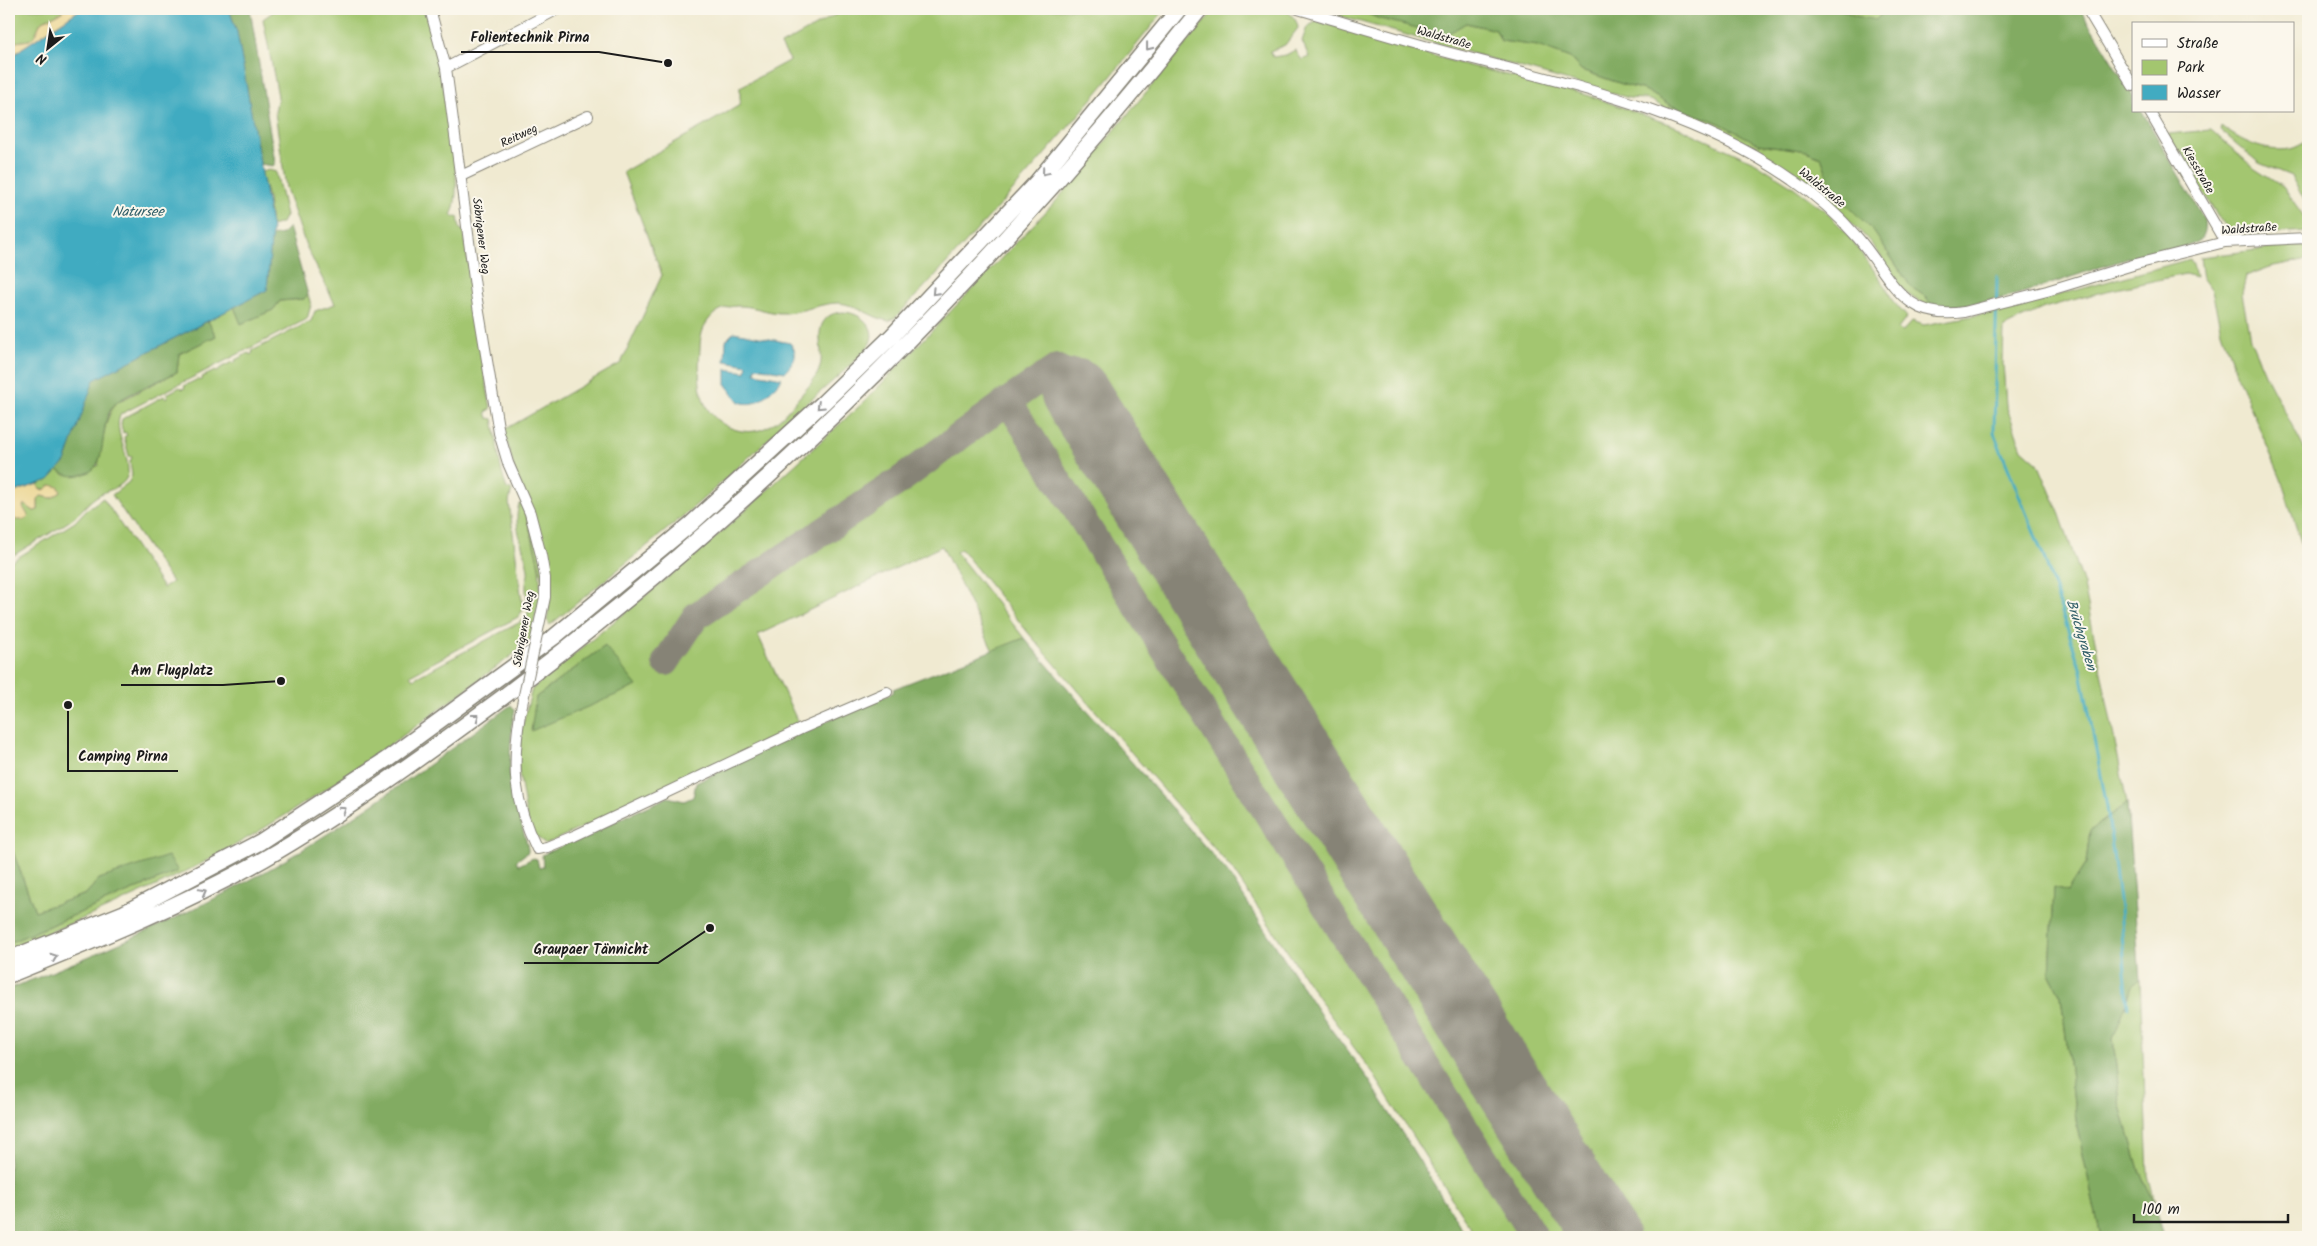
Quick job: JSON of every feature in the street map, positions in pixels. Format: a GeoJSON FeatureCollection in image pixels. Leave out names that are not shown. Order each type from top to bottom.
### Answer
{"type":"FeatureCollection","features":[{"type":"Feature","properties":{"kind":"highway"},"geometry":{"type":"LineString","coordinates":[[9,959],[124,913],[260,842],[387,760],[478,694],[569,624],[691,524],[823,403],[892,336],[1036,182],[1179,9]]}},
{"type":"Feature","properties":{"kind":"highway"},"geometry":{"type":"LineString","coordinates":[[9,975],[108,936],[178,904],[265,858],[331,818],[393,776],[565,650],[704,535],[830,420],[905,345],[1049,192],[1146,78],[1200,9]]}},
{"type":"Feature","properties":{"kind":"street","name":"Söbrigener Weg"},"geometry":{"type":"LineString","coordinates":[[430,9],[446,68],[476,294],[499,433],[508,463],[530,513],[545,578],[545,597],[520,714],[514,766],[525,822],[537,849],[574,836],[801,729],[887,692]]}},
{"type":"Feature","properties":{"kind":"street"},"geometry":{"type":"LineString","coordinates":[[446,68],[558,9]]}},
{"type":"Feature","properties":{"kind":"street","name":"Waldstraße"},"geometry":{"type":"LineString","coordinates":[[1298,9],[1459,56],[1586,89],[1646,108],[1692,126],[1758,158],[1793,180],[1824,204],[1860,239],[1899,293],[1917,307],[1928,312],[1951,314],[1988,306],[2136,264],[2225,242],[2308,238]]}},
{"type":"Feature","properties":{"kind":"street"},"geometry":{"type":"LineString","coordinates":[[2087,9],[2132,84]]}},
{"type":"Feature","properties":{"kind":"street","name":"Kiesstraße"},"geometry":{"type":"LineString","coordinates":[[2149,112],[2225,242]]}},
{"type":"Feature","properties":{"kind":"street","name":"Reitweg"},"geometry":{"type":"LineString","coordinates":[[461,176],[588,116]]}},
{"type":"Feature","properties":{"kind":"green space"},"geometry":{"type":"Polygon","coordinates":[[[1271,8],[1284,10],[1289,13],[1295,20],[1298,28],[1285,45],[1270,51],[1273,57],[1286,55],[1295,50],[1302,60],[1309,57],[1302,41],[1307,27],[1317,21],[1458,63],[1587,95],[1680,128],[1756,163],[1823,209],[1844,230],[1887,288],[1892,300],[1907,317],[1898,329],[1902,332],[1912,321],[1924,325],[2004,310],[2190,259],[2196,277],[2185,274],[2102,292],[2044,308],[2004,327],[2003,363],[2006,405],[2022,449],[2038,463],[2060,515],[2084,585],[2127,803],[2090,831],[2086,863],[2068,891],[2054,888],[2050,975],[2061,996],[2077,1127],[2101,1237],[1476,1237],[1374,1075],[1328,1012],[1232,869],[1030,635],[961,549],[956,552],[1024,638],[993,651],[942,546],[758,635],[800,727],[546,844],[534,835],[527,819],[518,767],[522,727],[532,689],[706,546],[864,402],[1056,201],[1215,9],[1271,8]],[[605,646],[536,697],[532,730],[605,646]]]}},
{"type":"Feature","properties":{"kind":"green space"},"geometry":{"type":"Polygon","coordinates":[[[9,9],[62,9],[62,12],[41,22],[35,35],[30,40],[9,43],[9,9]]]}},
{"type":"Feature","properties":{"kind":"green space"},"geometry":{"type":"Polygon","coordinates":[[[229,9],[250,9],[275,163],[273,166],[260,164],[237,32],[229,9]]]}},
{"type":"Feature","properties":{"kind":"green space"},"geometry":{"type":"Polygon","coordinates":[[[277,9],[426,9],[449,115],[456,175],[455,199],[451,215],[458,217],[460,229],[464,231],[470,279],[468,280],[491,409],[486,412],[488,418],[493,419],[500,463],[507,489],[512,490],[509,502],[523,610],[518,617],[410,675],[413,679],[526,619],[528,614],[526,583],[528,572],[518,529],[517,513],[519,504],[522,504],[530,529],[539,568],[539,608],[537,609],[530,642],[361,765],[256,833],[197,866],[135,896],[9,948],[9,943],[178,871],[99,879],[86,894],[35,911],[9,841],[9,563],[75,522],[86,510],[103,498],[163,588],[172,582],[112,495],[129,482],[132,475],[130,462],[132,457],[129,456],[124,437],[127,435],[125,432],[123,433],[122,419],[164,396],[165,398],[168,397],[167,394],[180,387],[182,389],[185,388],[184,386],[198,379],[199,381],[203,379],[202,377],[215,371],[219,371],[219,369],[232,362],[234,364],[235,360],[249,353],[250,355],[253,353],[252,351],[311,321],[315,311],[335,304],[306,246],[286,188],[275,112],[278,96],[263,19],[277,9]]]}},
{"type":"Feature","properties":{"kind":"green space"},"geometry":{"type":"Polygon","coordinates":[[[846,9],[1165,9],[1101,89],[1034,166],[896,317],[889,321],[838,303],[785,313],[749,307],[728,307],[714,314],[709,319],[702,332],[701,340],[699,372],[702,397],[709,411],[720,422],[734,429],[750,432],[758,431],[776,422],[817,375],[821,360],[821,327],[829,316],[843,312],[857,315],[869,325],[872,337],[866,349],[849,366],[713,490],[550,625],[547,620],[550,599],[548,599],[504,430],[621,363],[662,275],[623,172],[740,105],[740,87],[790,60],[781,45],[846,9]]]}},
{"type":"Feature","properties":{"kind":"green space"},"geometry":{"type":"Polygon","coordinates":[[[1315,9],[1356,9],[1380,19],[1466,23],[1496,30],[1501,41],[1538,46],[1570,58],[1581,70],[1645,90],[1670,105],[1720,123],[1759,144],[1807,151],[1821,157],[1833,191],[1874,232],[1911,287],[1926,297],[1931,306],[1907,294],[1902,289],[1869,241],[1834,205],[1814,188],[1771,160],[1674,114],[1652,101],[1629,98],[1315,9]]]}},
{"type":"Feature","properties":{"kind":"green space"},"geometry":{"type":"Polygon","coordinates":[[[1356,9],[1840,9],[1855,16],[1876,20],[1886,9],[2080,9],[2132,94],[2132,112],[2143,112],[2204,219],[2203,234],[2200,240],[2186,246],[2112,263],[2010,296],[1984,302],[1931,306],[1926,297],[1911,287],[1874,232],[1833,191],[1821,157],[1807,151],[1759,144],[1719,123],[1670,105],[1645,90],[1581,70],[1570,58],[1538,46],[1501,41],[1496,30],[1466,23],[1446,35],[1380,19],[1356,9]]]}},
{"type":"Feature","properties":{"kind":"green space"},"geometry":{"type":"Polygon","coordinates":[[[1840,9],[1886,9],[1876,20],[1855,16],[1840,9]]]}},
{"type":"Feature","properties":{"kind":"green space"},"geometry":{"type":"Polygon","coordinates":[[[2221,126],[2253,145],[2271,149],[2290,149],[2308,141],[2308,207],[2291,176],[2259,163],[2220,130],[2221,126]]]}},
{"type":"Feature","properties":{"kind":"green space"},"geometry":{"type":"Polygon","coordinates":[[[2211,130],[2255,169],[2283,187],[2308,222],[2308,231],[2245,235],[2227,227],[2218,217],[2168,134],[2211,130]]]}},
{"type":"Feature","properties":{"kind":"green space"},"geometry":{"type":"Polygon","coordinates":[[[269,170],[276,172],[286,215],[282,223],[271,226],[268,198],[261,172],[269,170]]]}},
{"type":"Feature","properties":{"kind":"green space"},"geometry":{"type":"Polygon","coordinates":[[[289,227],[308,295],[304,299],[280,301],[273,310],[241,324],[234,307],[267,290],[271,236],[282,234],[289,227]]]}},
{"type":"Feature","properties":{"kind":"green space"},"geometry":{"type":"Polygon","coordinates":[[[2297,245],[2308,246],[2308,259],[2269,267],[2246,276],[2242,293],[2250,339],[2266,376],[2308,456],[2308,565],[2281,479],[2236,373],[2221,331],[2212,291],[2203,279],[2200,257],[2297,245]]]}},
{"type":"Feature","properties":{"kind":"green space"},"geometry":{"type":"Polygon","coordinates":[[[308,295],[311,305],[307,319],[121,414],[118,426],[128,465],[127,477],[124,481],[117,487],[95,498],[75,517],[9,558],[9,508],[10,511],[23,507],[24,503],[34,511],[38,510],[38,499],[41,496],[52,498],[61,492],[39,488],[38,483],[49,480],[58,470],[65,475],[98,466],[106,423],[114,404],[177,372],[179,354],[216,336],[208,321],[234,307],[242,323],[273,310],[280,301],[304,299],[308,295]]]}},
{"type":"Feature","properties":{"kind":"green space"},"geometry":{"type":"Polygon","coordinates":[[[208,321],[216,336],[179,354],[177,372],[134,392],[115,404],[109,413],[106,423],[97,465],[90,472],[74,476],[58,470],[65,462],[93,380],[208,321]]]}},
{"type":"Feature","properties":{"kind":"green space"},"geometry":{"type":"Polygon","coordinates":[[[1024,638],[1228,873],[1322,1017],[1369,1080],[1467,1237],[9,1237],[9,989],[141,934],[206,903],[270,869],[363,811],[511,705],[515,710],[511,728],[510,782],[528,848],[528,852],[516,861],[519,865],[533,858],[537,859],[539,868],[543,867],[542,855],[668,797],[684,801],[693,797],[696,783],[803,731],[894,692],[893,689],[1024,638]]]}},
{"type":"Feature","properties":{"kind":"green space"},"geometry":{"type":"Polygon","coordinates":[[[605,646],[637,686],[531,731],[536,697],[605,646]]]}},
{"type":"Feature","properties":{"kind":"green space"},"geometry":{"type":"Polygon","coordinates":[[[2127,803],[2140,979],[2133,986],[2113,1039],[2120,1102],[2139,1170],[2156,1207],[2164,1237],[2101,1237],[2077,1127],[2061,996],[2050,975],[2054,887],[2068,891],[2086,863],[2090,831],[2127,803]]]}},
{"type":"Feature","properties":{"kind":"green space"},"geometry":{"type":"Polygon","coordinates":[[[9,841],[35,911],[86,894],[99,879],[168,856],[178,871],[9,943],[9,841]]]}},
{"type":"Feature","properties":{"kind":"green space"},"geometry":{"type":"Polygon","coordinates":[[[2140,979],[2148,1175],[2156,1207],[2139,1170],[2120,1102],[2113,1038],[2133,985],[2140,979]]]}},
{"type":"Feature","properties":{"kind":"sand"},"geometry":{"type":"Polygon","coordinates":[[[62,9],[81,9],[21,49],[9,60],[9,43],[30,40],[35,35],[41,22],[62,12],[62,9]]]}},
{"type":"Feature","properties":{"kind":"sand"},"geometry":{"type":"Polygon","coordinates":[[[38,483],[39,488],[44,490],[51,485],[59,487],[61,492],[52,498],[41,496],[38,499],[38,510],[34,511],[24,504],[23,507],[29,517],[24,520],[15,520],[9,508],[9,494],[38,483]]]}},
{"type":"Feature","properties":{"kind":"water","name":"Natursee"},"geometry":{"type":"Polygon","coordinates":[[[81,9],[229,9],[237,32],[272,230],[267,290],[94,380],[65,462],[49,480],[9,494],[9,60],[21,49],[81,9]]]}},
{"type":"Feature","properties":{"kind":"water"},"geometry":{"type":"Polygon","coordinates":[[[734,332],[790,343],[795,351],[795,358],[785,372],[756,367],[755,373],[782,378],[764,398],[752,403],[739,402],[726,385],[726,369],[746,372],[747,365],[725,361],[726,340],[734,332]]]}},
{"type":"Feature","properties":{"kind":"waterway","name":"Brüchgraben"},"geometry":{"type":"LineString","coordinates":[[1997,276],[1994,433],[2047,565],[2081,671],[2107,807],[2120,908],[2128,1008]]}},
{"type":"Feature","properties":{"kind":"taxiway"},"geometry":{"type":"LineString","coordinates":[[1075,393],[1057,368],[1008,401],[1534,1237]]}},
{"type":"Feature","properties":{"kind":"taxiway"},"geometry":{"type":"LineString","coordinates":[[666,662],[696,616],[899,481],[1008,401]]}},
{"type":"Feature","properties":{"kind":"runway"},"geometry":{"type":"LineString","coordinates":[[1075,393],[1604,1237]]}},
{"type":"Feature","properties":{"kind":"place","name":"Folientechnik Pirna"},"geometry":{"type":"Point","coordinates":[668,63]}},
{"type":"Feature","properties":{"kind":"place","name":"Am Flugplatz"},"geometry":{"type":"Point","coordinates":[281,681]}},
{"type":"Feature","properties":{"kind":"place","name":"Camping Pirna"},"geometry":{"type":"Point","coordinates":[68,705]}},
{"type":"Feature","properties":{"kind":"place","name":"Graupaer Tännicht"},"geometry":{"type":"Point","coordinates":[710,928]}}]}
